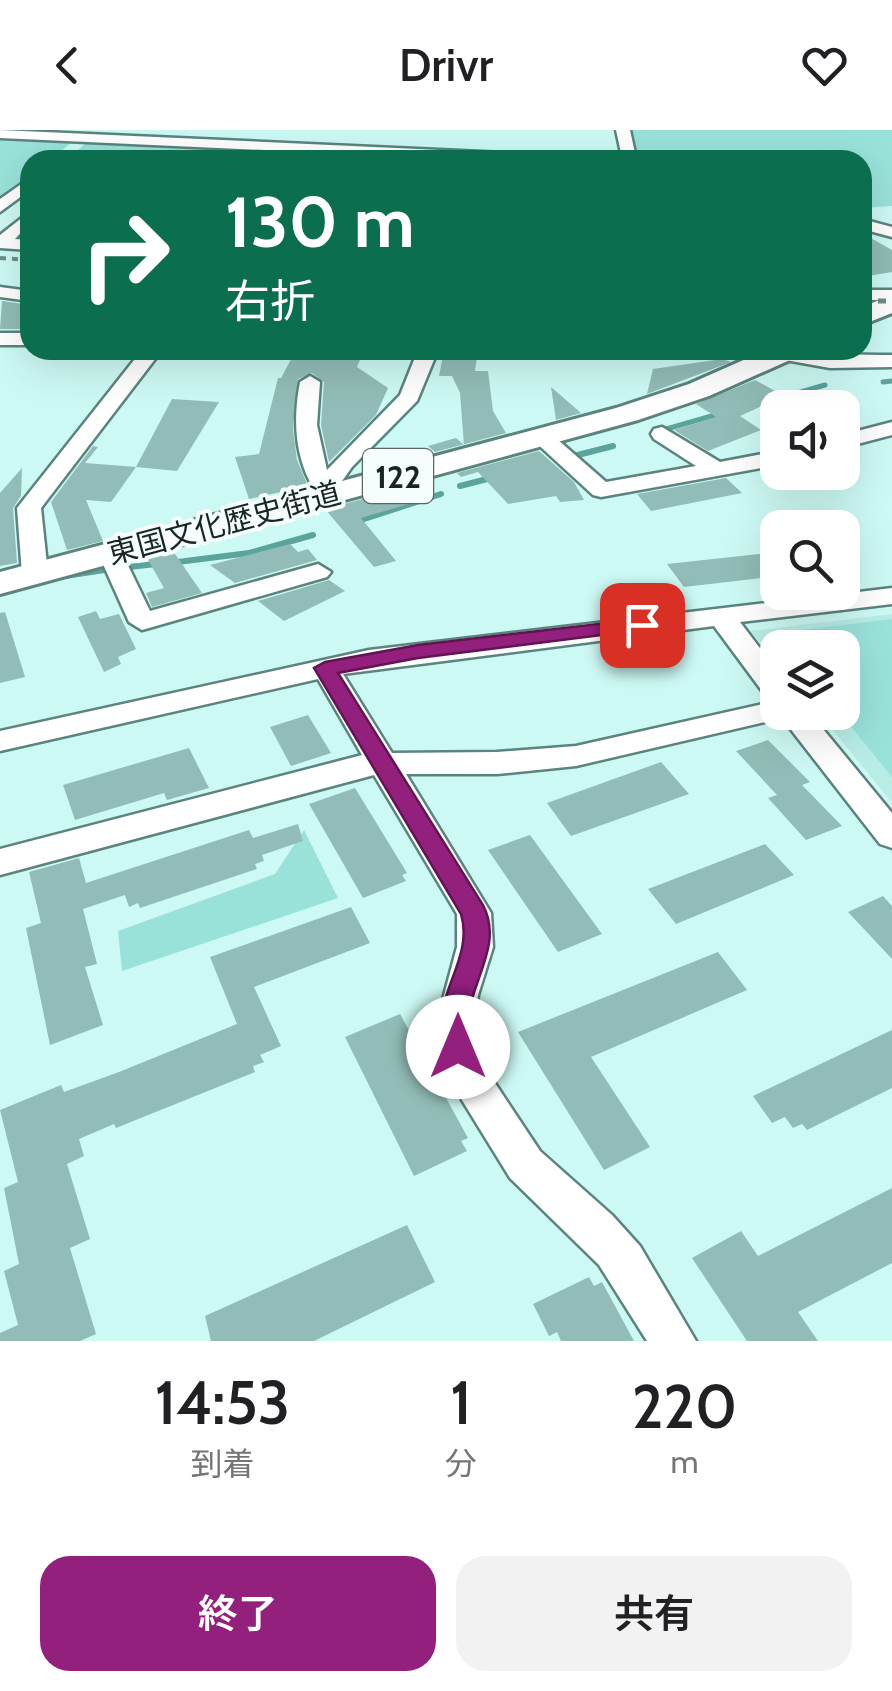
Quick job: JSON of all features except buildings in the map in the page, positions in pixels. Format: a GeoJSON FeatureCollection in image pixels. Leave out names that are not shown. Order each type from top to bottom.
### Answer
{"type":"FeatureCollection","features":[{"type":"Feature","properties":{"kind":"highway","name":"東国文化歴史街道"},"geometry":{"type":"LineString","coordinates":[[0,584],[678,398],[759,360]]}},
{"type":"Feature","properties":{"kind":"street"},"geometry":{"type":"LineString","coordinates":[[0,134],[353,150]]}},
{"type":"Feature","properties":{"kind":"street"},"geometry":{"type":"LineString","coordinates":[[69,149],[86,135]]}},
{"type":"Feature","properties":{"kind":"street"},"geometry":{"type":"LineString","coordinates":[[284,150],[287,146]]}},
{"type":"Feature","properties":{"kind":"street"},"geometry":{"type":"LineString","coordinates":[[0,207],[20,190]]}},
{"type":"Feature","properties":{"kind":"street"},"geometry":{"type":"LineString","coordinates":[[20,227],[0,242],[20,244]]}},
{"type":"Feature","properties":{"kind":"street"},"geometry":{"type":"LineString","coordinates":[[35,574],[29,508],[144,360]]}},
{"type":"Feature","properties":{"kind":"street"},"geometry":{"type":"LineString","coordinates":[[328,492],[344,462],[410,398],[412,383],[423,360]]}},
{"type":"Feature","properties":{"kind":"street"},"geometry":{"type":"LineString","coordinates":[[821,360],[892,361]]}},
{"type":"Feature","properties":{"kind":"street"},"geometry":{"type":"LineString","coordinates":[[310,382],[305,425],[314,466],[328,492]]}},
{"type":"Feature","properties":{"kind":"street"},"geometry":{"type":"LineString","coordinates":[[860,437],[892,428]]}},
{"type":"Feature","properties":{"kind":"street"},"geometry":{"type":"LineString","coordinates":[[662,434],[716,470]]}},
{"type":"Feature","properties":{"kind":"street"},"geometry":{"type":"LineString","coordinates":[[542,438],[601,490],[760,461]]}},
{"type":"Feature","properties":{"kind":"street"},"geometry":{"type":"LineString","coordinates":[[110,553],[142,622],[318,572]]}},
{"type":"Feature","properties":{"kind":"street"},"geometry":{"type":"LineString","coordinates":[[0,741],[325,668],[418,652],[892,596]]}},
{"type":"Feature","properties":{"kind":"street"},"geometry":{"type":"LineString","coordinates":[[721,616],[760,668]]}},
{"type":"Feature","properties":{"kind":"street"},"geometry":{"type":"LineString","coordinates":[[325,668],[477,924],[475,951],[452,1019],[463,1062],[528,1168],[606,1238],[673,1341]]}},
{"type":"Feature","properties":{"kind":"street"},"geometry":{"type":"LineString","coordinates":[[0,862],[354,767],[381,763],[497,763],[576,756],[760,714]]}},
{"type":"Feature","properties":{"kind":"street"},"geometry":{"type":"LineString","coordinates":[[808,730],[892,836]]}},
{"type":"Feature","properties":{"kind":"shaded area"},"geometry":{"type":"Polygon","coordinates":[[[631,130],[892,130],[892,206],[872,207],[872,150],[635,150],[631,130]]]}},
{"type":"Feature","properties":{"kind":"shaded area"},"geometry":{"type":"Polygon","coordinates":[[[0,139],[72,142],[62,150],[20,150],[20,185],[0,202],[0,139]]]}},
{"type":"Feature","properties":{"kind":"shaded area"},"geometry":{"type":"Polygon","coordinates":[[[87,142],[266,150],[78,150],[87,142]]]}},
{"type":"Feature","properties":{"kind":"shaded area"},"geometry":{"type":"Polygon","coordinates":[[[892,614],[892,803],[833,730],[860,730],[860,630],[760,630],[760,642],[751,631],[892,614]]]}},
{"type":"Feature","properties":{"kind":"shaded area"},"geometry":{"type":"Polygon","coordinates":[[[892,619],[892,777],[854,730],[860,730],[860,630],[801,630],[892,619]]]}},
{"type":"Feature","properties":{"kind":"shaded area"},"geometry":{"type":"Polygon","coordinates":[[[304,830],[338,898],[122,971],[118,931],[275,874],[304,830]]]}},
{"type":"Feature","properties":{"kind":"waterway"},"geometry":{"type":"LineString","coordinates":[[883,382],[892,381]]}},
{"type":"Feature","properties":{"kind":"waterway"},"geometry":{"type":"LineString","coordinates":[[808,390],[825,385]]}},
{"type":"Feature","properties":{"kind":"waterway"},"geometry":{"type":"LineString","coordinates":[[663,430],[722,413]]}},
{"type":"Feature","properties":{"kind":"waterway"},"geometry":{"type":"LineString","coordinates":[[570,457],[613,446]]}},
{"type":"Feature","properties":{"kind":"waterway"},"geometry":{"type":"LineString","coordinates":[[460,486],[491,478]]}},
{"type":"Feature","properties":{"kind":"waterway"},"geometry":{"type":"LineString","coordinates":[[355,522],[441,494]]}},
{"type":"Feature","properties":{"kind":"waterway"},"geometry":{"type":"LineString","coordinates":[[170,563],[249,553],[313,535]]}},
{"type":"Feature","properties":{"kind":"waterway"},"geometry":{"type":"LineString","coordinates":[[129,567],[156,564]]}},
{"type":"Feature","properties":{"kind":"waterway"},"geometry":{"type":"LineString","coordinates":[[65,576],[111,569]]}},
{"type":"Feature","properties":{"kind":"railway"},"geometry":{"type":"LineString","coordinates":[[0,258],[20,259]]}},
{"type":"Feature","properties":{"kind":"railway"},"geometry":{"type":"LineString","coordinates":[[872,301],[892,301]]}},
{"type":"Feature","properties":{"kind":"route"},"geometry":{"type":"LineString","coordinates":[[458,1047],[452,1019],[475,951],[474,912],[325,668],[418,652],[642,625]]}}]}
